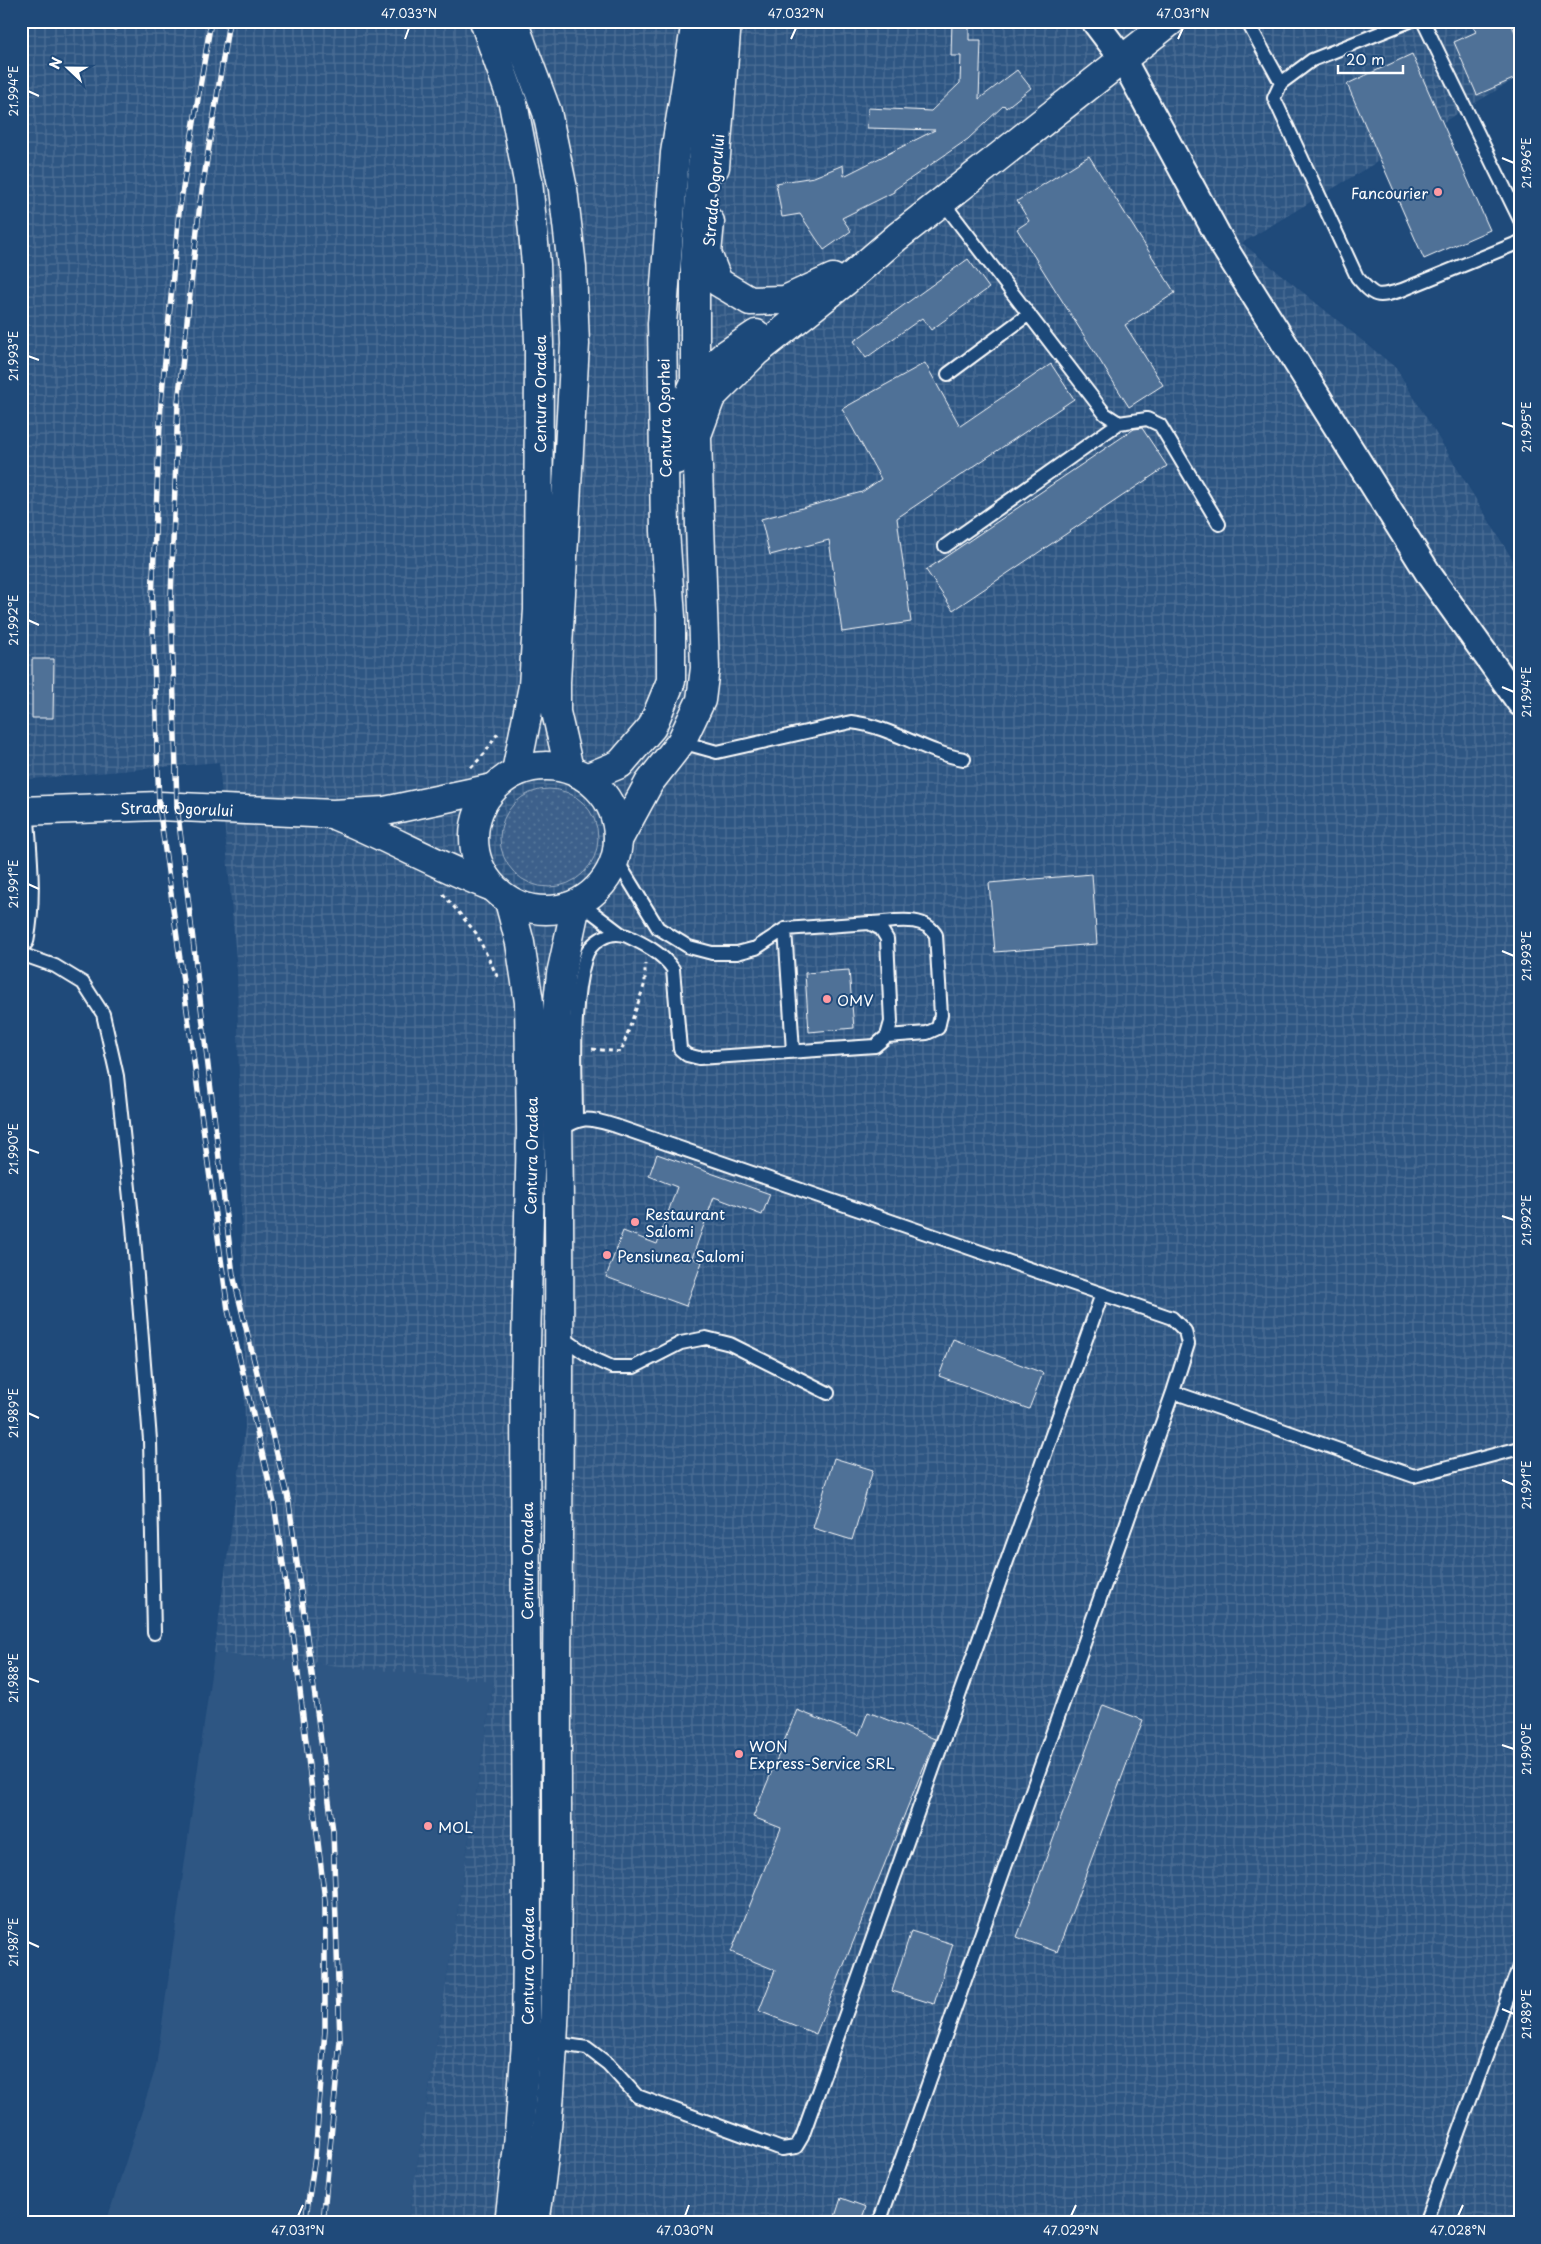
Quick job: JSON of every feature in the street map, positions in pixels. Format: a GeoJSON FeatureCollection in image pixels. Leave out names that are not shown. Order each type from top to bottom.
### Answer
{"type":"FeatureCollection","features":[{"type":"Feature","properties":{"kind":"main road","name":"Centura Oradea"},"geometry":{"type":"LineString","coordinates":[[484,21],[513,103],[528,181],[536,264],[539,333],[538,610],[533,686],[516,772]]}},
{"type":"Feature","properties":{"kind":"main road","name":"Centura Oradea"},"geometry":{"type":"LineString","coordinates":[[514,21],[547,112],[563,188],[572,267],[575,344],[556,682],[556,712],[577,774]]}},
{"type":"Feature","properties":{"kind":"main road","name":"Centura Oșorhei"},"geometry":{"type":"LineString","coordinates":[[577,774],[620,764],[652,727],[671,681],[671,617],[665,531],[662,324],[675,153],[696,21]]}},
{"type":"Feature","properties":{"kind":"main road"},"geometry":{"type":"LineString","coordinates":[[617,849],[616,820],[599,788],[577,774],[551,766],[533,766],[516,772],[493,788],[478,812],[474,826],[474,847],[479,868],[500,894],[531,910],[554,911],[578,904],[593,894],[607,878],[617,849],[649,783],[681,742],[701,700],[705,668],[695,382],[694,264],[709,69],[716,21]]}},
{"type":"Feature","properties":{"kind":"main road","name":"Strada Ogorului"},"geometry":{"type":"LineString","coordinates":[[727,21],[707,254],[718,282],[750,301],[785,300],[843,273]]}},
{"type":"Feature","properties":{"kind":"main road","name":"Strada Ogorului"},"geometry":{"type":"LineString","coordinates":[[665,531],[677,504],[675,427],[695,382],[725,355],[897,236],[1171,21]]}},
{"type":"Feature","properties":{"kind":"main road","name":"Strada Ogorului"},"geometry":{"type":"LineString","coordinates":[[697,435],[711,397],[756,352],[847,280],[897,236]]}},
{"type":"Feature","properties":{"kind":"main road","name":"Strada Ogorului"},"geometry":{"type":"LineString","coordinates":[[21,813],[159,806],[333,814],[385,811],[493,788]]}},
{"type":"Feature","properties":{"kind":"main road","name":"Strada Ogorului"},"geometry":{"type":"LineString","coordinates":[[333,814],[500,894]]}},
{"type":"Feature","properties":{"kind":"main road","name":"Centura Oradea"},"geometry":{"type":"LineString","coordinates":[[500,894],[520,943],[529,1002],[531,1130],[525,1389],[526,2043],[518,2146],[509,2223]]}},
{"type":"Feature","properties":{"kind":"main road","name":"Centura Oradea"},"geometry":{"type":"LineString","coordinates":[[535,2223],[545,2147],[553,2043],[556,1926],[559,1335],[567,1126],[557,998],[578,904]]}},
{"type":"Feature","properties":{"kind":"street"},"geometry":{"type":"LineString","coordinates":[[1094,21],[1122,58],[1224,247],[1430,576],[1520,703]]}},
{"type":"Feature","properties":{"kind":"street"},"geometry":{"type":"LineString","coordinates":[[21,813],[25,870],[24,924],[21,939]]}},
{"type":"Feature","properties":{"kind":"lane"},"geometry":{"type":"LineString","coordinates":[[1247,21],[1281,83]]}},
{"type":"Feature","properties":{"kind":"lane"},"geometry":{"type":"LineString","coordinates":[[1410,21],[1312,60],[1281,83],[1274,98],[1357,277],[1370,293],[1383,296],[1520,242]]}},
{"type":"Feature","properties":{"kind":"lane"},"geometry":{"type":"LineString","coordinates":[[1423,21],[1520,220]]}},
{"type":"Feature","properties":{"kind":"lane"},"geometry":{"type":"LineString","coordinates":[[942,201],[1105,414],[1119,423]]}},
{"type":"Feature","properties":{"kind":"lane"},"geometry":{"type":"LineString","coordinates":[[948,374],[1029,314]]}},
{"type":"Feature","properties":{"kind":"lane"},"geometry":{"type":"LineString","coordinates":[[945,546],[1119,423],[1146,419],[1160,425],[1219,524]]}},
{"type":"Feature","properties":{"kind":"lane"},"geometry":{"type":"LineString","coordinates":[[681,742],[717,752],[851,722],[872,724],[940,753],[964,759]]}},
{"type":"Feature","properties":{"kind":"lane"},"geometry":{"type":"LineString","coordinates":[[578,904],[621,934],[666,958],[673,969],[680,1049],[687,1055],[699,1058],[875,1046],[887,1036],[927,1032],[938,1028],[941,1015],[936,936],[931,926],[920,921],[786,929],[756,948],[736,953],[712,953],[689,947],[658,928],[617,849]]}},
{"type":"Feature","properties":{"kind":"lane"},"geometry":{"type":"LineString","coordinates":[[869,923],[881,929],[887,939],[891,1022],[887,1036]]}},
{"type":"Feature","properties":{"kind":"lane"},"geometry":{"type":"LineString","coordinates":[[786,929],[793,1051]]}},
{"type":"Feature","properties":{"kind":"lane"},"geometry":{"type":"LineString","coordinates":[[621,934],[609,935],[595,942],[585,957],[578,997],[576,1061],[567,1126],[592,1120],[616,1126],[1172,1318],[1185,1331],[1188,1344],[1173,1392],[879,2223]]}},
{"type":"Feature","properties":{"kind":"lane"},"geometry":{"type":"LineString","coordinates":[[21,954],[55,966],[84,983],[104,1014],[117,1076],[133,1226],[150,1440],[154,1633]]}},
{"type":"Feature","properties":{"kind":"lane"},"geometry":{"type":"LineString","coordinates":[[553,2043],[587,2048],[608,2064],[638,2096],[782,2148],[796,2148],[802,2137],[1102,1294]]}},
{"type":"Feature","properties":{"kind":"lane"},"geometry":{"type":"LineString","coordinates":[[559,1335],[592,1358],[612,1367],[634,1367],[681,1343],[706,1338],[730,1344],[828,1393]]}},
{"type":"Feature","properties":{"kind":"lane"},"geometry":{"type":"LineString","coordinates":[[1173,1392],[1414,1476],[1520,1448]]}},
{"type":"Feature","properties":{"kind":"lane"},"geometry":{"type":"LineString","coordinates":[[1424,2223],[1520,1964]]}},
{"type":"Feature","properties":{"kind":"path"},"geometry":{"type":"LineString","coordinates":[[438,888],[476,933],[495,969],[501,986]]}},
{"type":"Feature","properties":{"kind":"path"},"geometry":{"type":"LineString","coordinates":[[576,1061],[586,1062],[587,1048],[621,1052],[645,983],[644,968],[650,948]]}},
{"type":"Feature","properties":{"kind":"shaded area"},"geometry":{"type":"Polygon","coordinates":[[[21,21],[1520,21],[1520,76],[1242,243],[1396,368],[1520,572],[1520,2223],[408,2223],[494,1682],[214,1653],[245,1428],[237,970],[219,762],[21,780],[21,21]]]}},
{"type":"Feature","properties":{"kind":"shaded area"},"geometry":{"type":"Polygon","coordinates":[[[549,789],[568,793],[583,804],[594,819],[598,838],[594,857],[583,872],[568,883],[549,887],[530,883],[515,872],[504,857],[500,838],[504,819],[515,804],[530,793],[549,789]]]}},
{"type":"Feature","properties":{"kind":"shaded area"},"geometry":{"type":"Polygon","coordinates":[[[214,1653],[494,1681],[408,2223],[106,2223],[156,2067],[214,1653]]]}},
{"type":"Feature","properties":{"kind":"building"},"geometry":{"type":"Polygon","coordinates":[[[952,21],[969,22],[969,40],[981,40],[979,99],[1017,70],[1031,88],[1006,108],[1004,105],[968,139],[894,190],[894,192],[842,218],[851,231],[824,250],[800,214],[782,217],[776,183],[814,177],[843,165],[844,176],[935,130],[867,128],[868,108],[931,111],[960,83],[961,56],[951,56],[952,21]]]}},
{"type":"Feature","properties":{"kind":"building"},"geometry":{"type":"Polygon","coordinates":[[[1471,21],[1510,21],[1520,43],[1520,76],[1477,95],[1454,42],[1476,32],[1471,21]]]}},
{"type":"Feature","properties":{"kind":"building"},"geometry":{"type":"Polygon","coordinates":[[[1412,54],[1490,230],[1424,259],[1347,84],[1412,54]]]}},
{"type":"Feature","properties":{"kind":"building"},"geometry":{"type":"Polygon","coordinates":[[[1089,156],[1175,293],[1125,325],[1163,385],[1129,407],[1017,229],[1029,221],[1017,201],[1089,156]]]}},
{"type":"Feature","properties":{"kind":"building"},"geometry":{"type":"Polygon","coordinates":[[[968,259],[989,288],[931,330],[922,318],[866,358],[854,341],[968,259]]]}},
{"type":"Feature","properties":{"kind":"building"},"geometry":{"type":"Polygon","coordinates":[[[925,363],[960,426],[1051,364],[1074,399],[897,518],[911,622],[842,632],[829,540],[770,555],[761,519],[862,492],[881,479],[842,409],[925,363]]]}},
{"type":"Feature","properties":{"kind":"building"},"geometry":{"type":"Polygon","coordinates":[[[1142,428],[1167,466],[953,610],[926,570],[1134,429],[1142,428]]]}},
{"type":"Feature","properties":{"kind":"building"},"geometry":{"type":"Polygon","coordinates":[[[32,659],[54,659],[53,718],[32,718],[32,659]]]}},
{"type":"Feature","properties":{"kind":"building"},"geometry":{"type":"Polygon","coordinates":[[[1092,874],[1097,944],[995,952],[989,883],[1092,874]]]}},
{"type":"Feature","properties":{"kind":"building"},"geometry":{"type":"Polygon","coordinates":[[[849,970],[854,1028],[809,1032],[805,973],[849,970]]]}},
{"type":"Feature","properties":{"kind":"building"},"geometry":{"type":"Polygon","coordinates":[[[657,1154],[770,1194],[762,1215],[714,1197],[692,1258],[702,1262],[686,1306],[606,1277],[623,1231],[657,1244],[677,1187],[649,1176],[657,1154]]]}},
{"type":"Feature","properties":{"kind":"building"},"geometry":{"type":"Polygon","coordinates":[[[953,1339],[1043,1373],[1029,1409],[939,1376],[953,1339]]]}},
{"type":"Feature","properties":{"kind":"building"},"geometry":{"type":"Polygon","coordinates":[[[834,1458],[873,1470],[852,1540],[813,1528],[834,1458]]]}},
{"type":"Feature","properties":{"kind":"building"},"geometry":{"type":"Polygon","coordinates":[[[1103,1705],[1143,1720],[1057,1952],[1017,1937],[1103,1705]]]}},
{"type":"Feature","properties":{"kind":"building"},"geometry":{"type":"Polygon","coordinates":[[[797,1710],[859,1735],[868,1712],[935,1739],[816,2034],[759,2011],[775,1970],[731,1952],[781,1828],[753,1817],[797,1710]]]}},
{"type":"Feature","properties":{"kind":"building"},"geometry":{"type":"Polygon","coordinates":[[[911,1931],[953,1944],[934,2004],[892,1991],[911,1931]]]}},
{"type":"Feature","properties":{"kind":"building"},"geometry":{"type":"Polygon","coordinates":[[[841,2198],[866,2207],[860,2223],[833,2223],[841,2198]]]}},
{"type":"Feature","properties":{"kind":"railway"},"geometry":{"type":"LineString","coordinates":[[211,21],[179,212],[161,403],[152,598],[159,806],[228,1310],[274,1503],[294,1640],[325,1901],[325,2030],[315,2157],[305,2223]]}},
{"type":"Feature","properties":{"kind":"railway"},"geometry":{"type":"LineString","coordinates":[[229,21],[200,203],[178,403],[171,597],[177,806],[233,1275],[289,1503],[333,1831],[340,2041],[323,2223]]}},
{"type":"Feature","properties":{"kind":"place","name":"Fancourier"},"geometry":{"type":"Point","coordinates":[1438,192]}},
{"type":"Feature","properties":{"kind":"place","name":"OMV"},"geometry":{"type":"Point","coordinates":[827,999]}},
{"type":"Feature","properties":{"kind":"place","name":"Restaurant Salomi"},"geometry":{"type":"Point","coordinates":[635,1222]}},
{"type":"Feature","properties":{"kind":"place","name":"Pensiunea Salomi"},"geometry":{"type":"Point","coordinates":[607,1255]}},
{"type":"Feature","properties":{"kind":"place","name":"WON Express-Service SRL"},"geometry":{"type":"Point","coordinates":[739,1754]}},
{"type":"Feature","properties":{"kind":"place","name":"MOL"},"geometry":{"type":"Point","coordinates":[428,1826]}}]}
